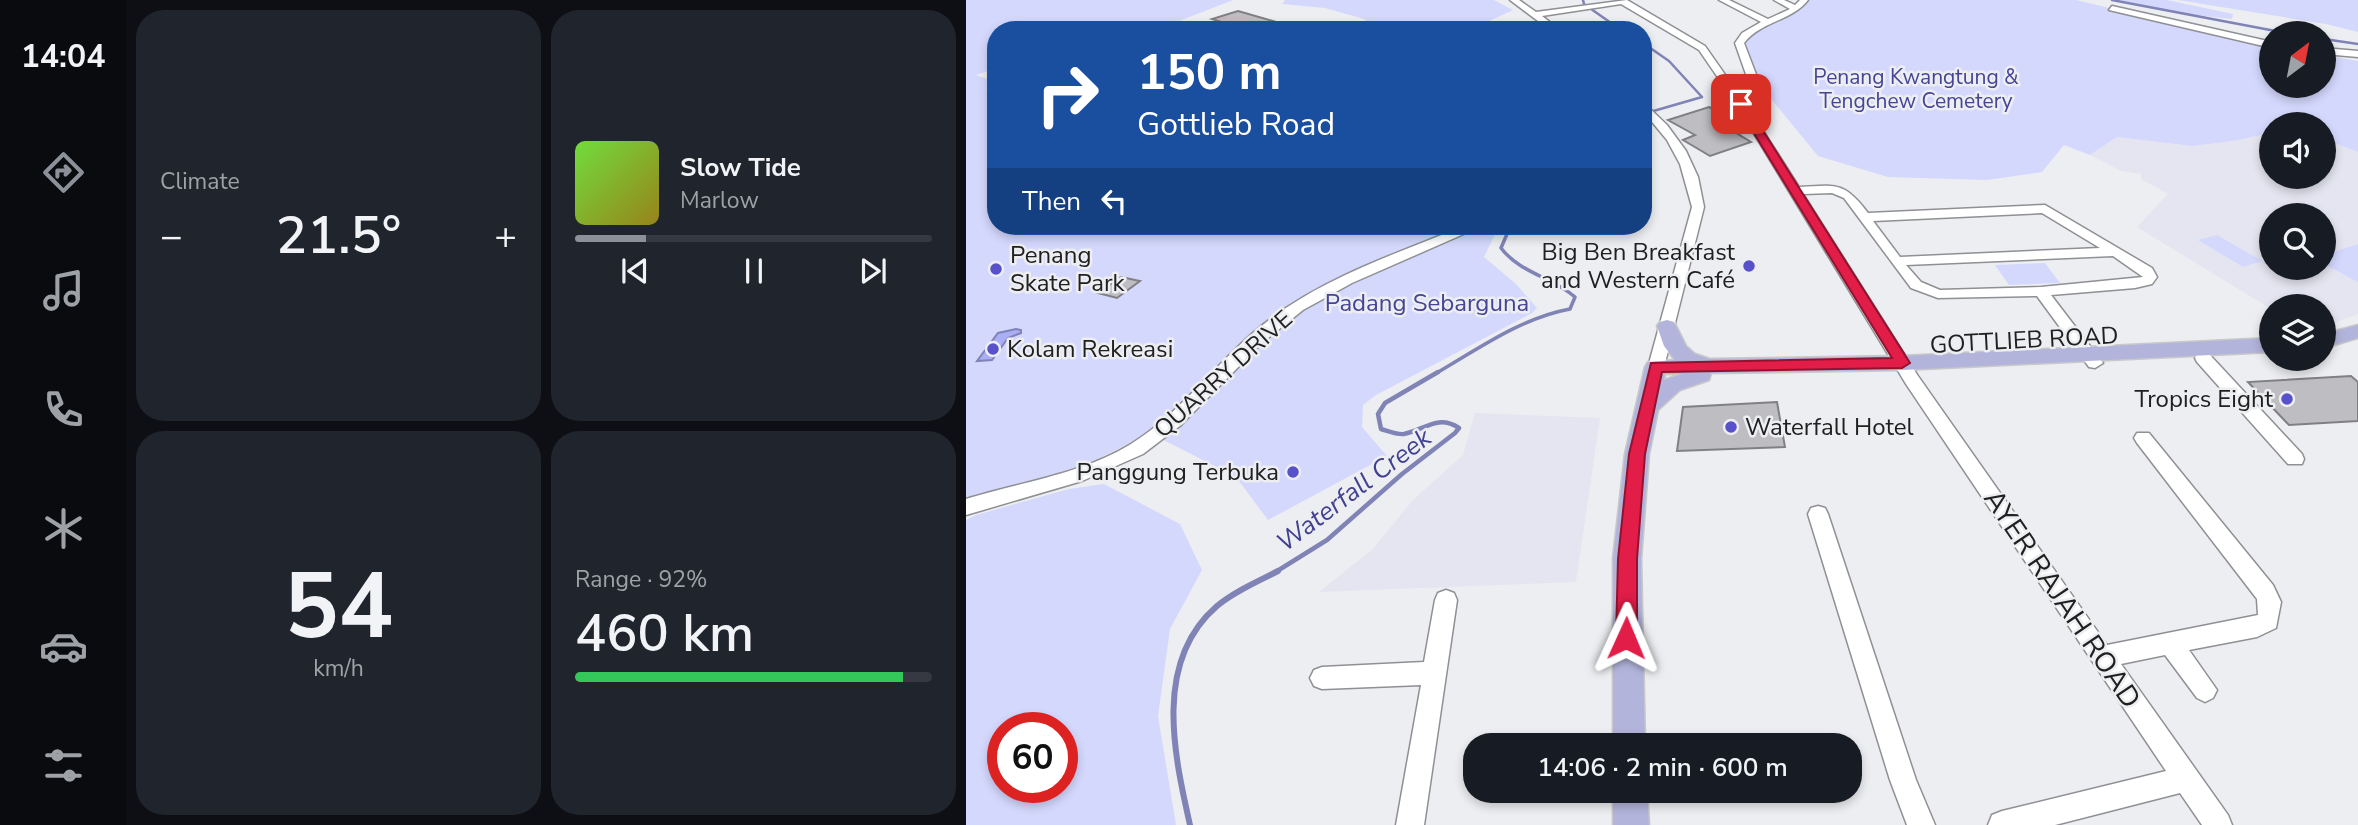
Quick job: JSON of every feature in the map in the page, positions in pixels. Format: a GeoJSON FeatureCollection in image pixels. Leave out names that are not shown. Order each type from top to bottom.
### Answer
{"type":"FeatureCollection","features":[{"type":"Feature","properties":{"kind":"main road"},"geometry":{"type":"LineString","coordinates":[[1667,326],[1671,342],[1680,355],[1710,371]]}},
{"type":"Feature","properties":{"kind":"main road"},"geometry":{"type":"LineString","coordinates":[[2336,337],[2358,331]]}},
{"type":"Feature","properties":{"kind":"main road"},"geometry":{"type":"LineString","coordinates":[[2336,349],[2358,344]]}},
{"type":"Feature","properties":{"kind":"main road","name":"GOTTLIEB ROAD"},"geometry":{"type":"LineString","coordinates":[[1655,372],[1905,367],[2259,346]]}},
{"type":"Feature","properties":{"kind":"main road","name":"GOTTLIEB ROAD"},"geometry":{"type":"LineString","coordinates":[[2091,358],[2259,356]]}},
{"type":"Feature","properties":{"kind":"main road"},"geometry":{"type":"LineString","coordinates":[[1647,407],[1672,385],[1710,371]]}},
{"type":"Feature","properties":{"kind":"main road"},"geometry":{"type":"LineString","coordinates":[[1629,733],[1627,559],[1637,454],[1655,372]]}},
{"type":"Feature","properties":{"kind":"main road"},"geometry":{"type":"LineString","coordinates":[[1630,803],[1631,825]]}},
{"type":"Feature","properties":{"kind":"street"},"geometry":{"type":"LineString","coordinates":[[1514,0],[1552,21]]}},
{"type":"Feature","properties":{"kind":"street"},"geometry":{"type":"LineString","coordinates":[[1541,14],[1622,0]]}},
{"type":"Feature","properties":{"kind":"street","name":"AYER RAJAH ROAD"},"geometry":{"type":"LineString","coordinates":[[1622,0],[1702,48],[1741,104],[1905,367],[2218,825]]}},
{"type":"Feature","properties":{"kind":"street"},"geometry":{"type":"LineString","coordinates":[[1723,0],[1766,21]]}},
{"type":"Feature","properties":{"kind":"street"},"geometry":{"type":"LineString","coordinates":[[1778,0],[1797,9]]}},
{"type":"Feature","properties":{"kind":"street"},"geometry":{"type":"LineString","coordinates":[[1741,104],[1753,83],[1754,75],[1742,55],[1739,43],[1744,34],[1766,21],[1797,9],[1804,0]]}},
{"type":"Feature","properties":{"kind":"street"},"geometry":{"type":"LineString","coordinates":[[2112,8],[2259,42]]}},
{"type":"Feature","properties":{"kind":"street"},"geometry":{"type":"LineString","coordinates":[[1541,14],[1548,21]]}},
{"type":"Feature","properties":{"kind":"street"},"geometry":{"type":"LineString","coordinates":[[2336,52],[2358,54]]}},
{"type":"Feature","properties":{"kind":"street"},"geometry":{"type":"LineString","coordinates":[[1652,109],[1685,156],[1695,182],[1698,207],[1655,372]]}},
{"type":"Feature","properties":{"kind":"street"},"geometry":{"type":"LineString","coordinates":[[1794,191],[1825,188],[1842,191],[1916,285],[1938,294],[2041,291],[2135,284],[2147,281],[2150,277],[2147,271],[2056,214],[2037,208],[1865,217]]}},
{"type":"Feature","properties":{"kind":"street","name":"QUARRY DRIVE"},"geometry":{"type":"LineString","coordinates":[[967,505],[1102,467],[1138,448],[1175,420],[1273,325],[1300,305],[1353,276],[1453,235]]}},
{"type":"Feature","properties":{"kind":"street"},"geometry":{"type":"LineString","coordinates":[[1897,261],[2116,252]]}},
{"type":"Feature","properties":{"kind":"street"},"geometry":{"type":"LineString","coordinates":[[2041,291],[2091,358]]}},
{"type":"Feature","properties":{"kind":"street"},"geometry":{"type":"LineString","coordinates":[[2203,358],[2295,459]]}},
{"type":"Feature","properties":{"kind":"street"},"geometry":{"type":"LineString","coordinates":[[2101,657],[2258,627],[2268,621],[2270,602],[2265,592],[2143,439]]}},
{"type":"Feature","properties":{"kind":"street"},"geometry":{"type":"LineString","coordinates":[[1818,514],[1903,780],[1921,825]]}},
{"type":"Feature","properties":{"kind":"street"},"geometry":{"type":"LineString","coordinates":[[1410,825],[1446,600]]}},
{"type":"Feature","properties":{"kind":"street"},"geometry":{"type":"LineString","coordinates":[[2170,643],[2205,690]]}},
{"type":"Feature","properties":{"kind":"street"},"geometry":{"type":"LineString","coordinates":[[1322,678],[1434,673]]}},
{"type":"Feature","properties":{"kind":"street"},"geometry":{"type":"LineString","coordinates":[[2002,825],[2185,779]]}},
{"type":"Feature","properties":{"kind":"shaded area"},"geometry":{"type":"Polygon","coordinates":[[[2259,136],[2259,189],[2336,189],[2336,144],[2358,152],[2358,314],[2336,322],[2336,294],[2259,294],[2259,302],[2137,227],[2168,194],[2141,179],[2141,174],[2121,171],[2090,155],[2117,137],[2192,146],[2259,136]]]}},
{"type":"Feature","properties":{"kind":"shaded area"},"geometry":{"type":"Polygon","coordinates":[[[1475,413],[1600,418],[1576,582],[1319,592],[1373,549],[1412,501],[1463,455],[1475,413]]]}},
{"type":"Feature","properties":{"kind":"green space","name":"Padang Sebarguna"},"geometry":{"type":"Polygon","coordinates":[[[966,0],[1233,0],[1179,21],[987,21],[987,71],[976,75],[987,79],[987,235],[1495,235],[1484,257],[1516,284],[1537,308],[1376,395],[1363,405],[1362,427],[1387,456],[1268,520],[1236,477],[1148,432],[1082,465],[1037,482],[966,503],[966,0]]]}},
{"type":"Feature","properties":{"kind":"green space"},"geometry":{"type":"Polygon","coordinates":[[[1285,0],[1494,0],[1513,10],[1489,21],[1365,21],[1325,8],[1282,4],[1285,0]]]}},
{"type":"Feature","properties":{"kind":"green space","name":"Penang Kwangtung & Tengchew Cemetery"},"geometry":{"type":"Polygon","coordinates":[[[1805,0],[2076,0],[2259,44],[2259,98],[2336,98],[2336,57],[2358,61],[2358,152],[2336,144],[2336,112],[2259,112],[2259,136],[2233,141],[2192,146],[2117,137],[2090,155],[2064,145],[2042,172],[1987,180],[1888,177],[1818,156],[1759,84],[1743,49],[1741,36],[1796,10],[1805,0]]]}},
{"type":"Feature","properties":{"kind":"green space"},"geometry":{"type":"Polygon","coordinates":[[[2119,0],[2167,0],[2233,14],[2232,19],[2186,14],[2119,0]]]}},
{"type":"Feature","properties":{"kind":"green space"},"geometry":{"type":"Polygon","coordinates":[[[2178,0],[2358,0],[2358,32],[2336,26],[2336,21],[2308,21],[2178,0]]]}},
{"type":"Feature","properties":{"kind":"green space"},"geometry":{"type":"Polygon","coordinates":[[[2217,235],[2259,259],[2259,262],[2243,267],[2198,240],[2217,235]]]}},
{"type":"Feature","properties":{"kind":"green space"},"geometry":{"type":"Polygon","coordinates":[[[2358,244],[2358,282],[2336,270],[2336,251],[2358,244]]]}},
{"type":"Feature","properties":{"kind":"green space"},"geometry":{"type":"Polygon","coordinates":[[[2045,263],[2060,283],[2009,285],[1995,265],[2045,263]]]}},
{"type":"Feature","properties":{"kind":"green space"},"geometry":{"type":"Polygon","coordinates":[[[1104,484],[1180,524],[1202,570],[1170,629],[1158,716],[1176,825],[966,825],[966,520],[1069,489],[1104,484]]]}},
{"type":"Feature","properties":{"kind":"water","name":"Kolam Rekreasi"},"geometry":{"type":"Polygon","coordinates":[[[1021,330],[1021,333],[1008,338],[992,360],[977,361],[998,333],[1021,330]]]}},
{"type":"Feature","properties":{"kind":"building"},"geometry":{"type":"Polygon","coordinates":[[[1238,11],[1273,21],[1218,21],[1212,19],[1238,11]]]}},
{"type":"Feature","properties":{"kind":"building"},"geometry":{"type":"Polygon","coordinates":[[[1709,107],[1735,121],[1729,123],[1745,132],[1738,134],[1751,142],[1710,156],[1683,140],[1695,135],[1668,120],[1709,107]]]}},
{"type":"Feature","properties":{"kind":"building"},"geometry":{"type":"Polygon","coordinates":[[[1121,277],[1140,281],[1117,298],[1098,293],[1121,277]]]}},
{"type":"Feature","properties":{"kind":"building"},"geometry":{"type":"Polygon","coordinates":[[[2351,376],[2358,382],[2358,421],[2289,425],[2248,382],[2351,376]]]}},
{"type":"Feature","properties":{"kind":"building","name":"Waterfall Hotel"},"geometry":{"type":"Polygon","coordinates":[[[1777,402],[1785,447],[1677,451],[1683,407],[1777,402]]]}},
{"type":"Feature","properties":{"kind":"waterway","name":"Waterfall Creek"},"geometry":{"type":"LineString","coordinates":[[1583,0],[1584,4],[1608,21]]}},
{"type":"Feature","properties":{"kind":"waterway"},"geometry":{"type":"LineString","coordinates":[[2112,0],[2259,28]]}},
{"type":"Feature","properties":{"kind":"waterway"},"geometry":{"type":"LineString","coordinates":[[2336,41],[2358,44]]}},
{"type":"Feature","properties":{"kind":"waterway","name":"Waterfall Creek"},"geometry":{"type":"LineString","coordinates":[[1652,49],[1669,61],[1702,97],[1652,111]]}},
{"type":"Feature","properties":{"kind":"waterway","name":"Waterfall Creek"},"geometry":{"type":"LineString","coordinates":[[1435,374],[1517,327],[1534,319],[1570,309],[1575,297],[1517,263],[1501,248],[1507,235]]}},
{"type":"Feature","properties":{"kind":"waterway","name":"Waterfall Creek"},"geometry":{"type":"LineString","coordinates":[[1274,573],[1327,540],[1402,474],[1455,433],[1459,428],[1444,422],[1404,434],[1381,429],[1378,414],[1385,403],[1438,372]]}},
{"type":"Feature","properties":{"kind":"waterway","name":"Waterfall Creek"},"geometry":{"type":"LineString","coordinates":[[1190,825],[1178,769],[1175,739],[1176,681],[1184,653],[1197,628],[1217,606],[1278,571]]}},
{"type":"Feature","properties":{"kind":"place","name":"Big Ben Breakfast and Western Café"},"geometry":{"type":"Point","coordinates":[1749,266]}},
{"type":"Feature","properties":{"kind":"place","name":"Penang Skate Park"},"geometry":{"type":"Point","coordinates":[996,269]}},
{"type":"Feature","properties":{"kind":"place","name":"Kolam Rekreasi"},"geometry":{"type":"Point","coordinates":[993,349]}},
{"type":"Feature","properties":{"kind":"place","name":"Tropics Eight"},"geometry":{"type":"Point","coordinates":[2287,399]}},
{"type":"Feature","properties":{"kind":"place","name":"Waterfall Hotel"},"geometry":{"type":"Point","coordinates":[1731,427]}},
{"type":"Feature","properties":{"kind":"place","name":"Panggung Terbuka"},"geometry":{"type":"Point","coordinates":[1293,472]}},
{"type":"Feature","properties":{"kind":"route"},"geometry":{"type":"LineString","coordinates":[[1626,638],[1627,559],[1637,454],[1656,367],[1902,363],[1741,104]]}}]}
